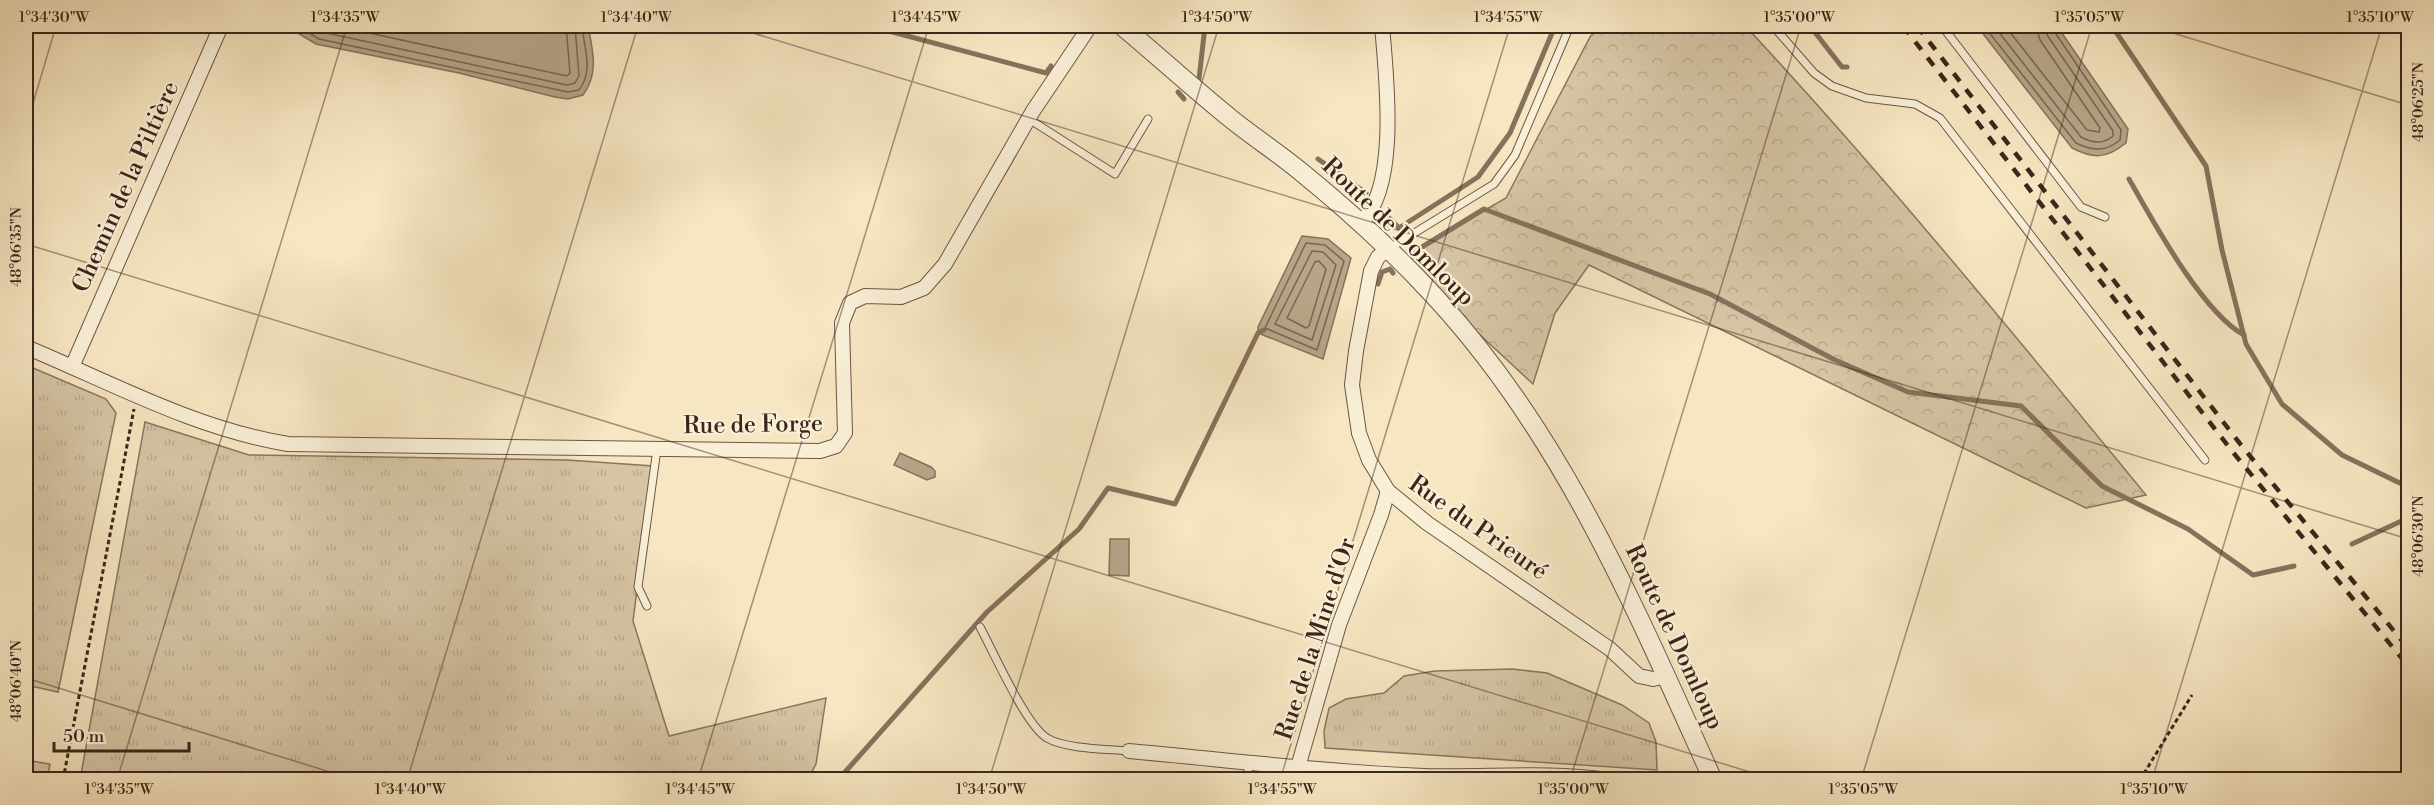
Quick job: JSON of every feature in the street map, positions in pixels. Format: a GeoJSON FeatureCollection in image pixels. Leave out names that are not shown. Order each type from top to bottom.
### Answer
{"type":"FeatureCollection","features":[{"type":"Feature","properties":{"kind":"street","name":"Chemin de la Piltière"},"geometry":{"type":"LineString","coordinates":[[72,367],[221,26]]}},
{"type":"Feature","properties":{"kind":"street","name":"Rue de Forge"},"geometry":{"type":"LineString","coordinates":[[26,348],[136,396],[245,437],[288,444],[820,451],[836,446],[845,433],[842,323],[850,303],[865,296],[901,297],[924,288],[945,264],[1029,119],[1090,26]]}},
{"type":"Feature","properties":{"kind":"street","name":"Route de Domloup"},"geometry":{"type":"LineString","coordinates":[[1122,26],[1230,118],[1298,170],[1360,223],[1436,298],[1474,343],[1545,440],[1599,535],[1713,780]]}},
{"type":"Feature","properties":{"kind":"street"},"geometry":{"type":"LineString","coordinates":[[1360,223],[1368,216],[1378,196],[1385,155],[1388,103],[1382,26]]}},
{"type":"Feature","properties":{"kind":"street","name":"Rue du Prieuré"},"geometry":{"type":"LineString","coordinates":[[1388,249],[1378,257],[1371,271],[1352,386],[1359,433],[1369,460],[1388,491],[1427,523],[1610,649],[1639,676],[1653,679],[1666,676]]}},
{"type":"Feature","properties":{"kind":"street","name":"Rue de la Mine d'Or"},"geometry":{"type":"LineString","coordinates":[[1298,767],[1339,625],[1388,491]]}},
{"type":"Feature","properties":{"kind":"street"},"geometry":{"type":"LineString","coordinates":[[1129,751],[1332,772],[1450,777],[1582,776],[1607,780]]}},
{"type":"Feature","properties":{"kind":"lane"},"geometry":{"type":"LineString","coordinates":[[1388,249],[1494,184],[1515,155],[1570,26]]}},
{"type":"Feature","properties":{"kind":"lane"},"geometry":{"type":"LineString","coordinates":[[1773,26],[1814,73],[1832,86],[1866,98],[1914,104],[1940,118],[2205,460]]}},
{"type":"Feature","properties":{"kind":"lane"},"geometry":{"type":"LineString","coordinates":[[1942,26],[2081,207],[2105,217]]}},
{"type":"Feature","properties":{"kind":"lane"},"geometry":{"type":"LineString","coordinates":[[1029,119],[1115,174],[1148,119]]}},
{"type":"Feature","properties":{"kind":"lane"},"geometry":{"type":"LineString","coordinates":[[647,606],[638,587],[657,449]]}},
{"type":"Feature","properties":{"kind":"lane"},"geometry":{"type":"LineString","coordinates":[[980,627],[1030,720],[1048,739],[1065,744],[1129,751]]}},
{"type":"Feature","properties":{"kind":"lane"},"geometry":{"type":"LineString","coordinates":[[1247,780],[1250,762]]}},
{"type":"Feature","properties":{"kind":"path"},"geometry":{"type":"LineString","coordinates":[[63,780],[136,396]]}},
{"type":"Feature","properties":{"kind":"path"},"geometry":{"type":"LineString","coordinates":[[2140,780],[2193,695]]}},
{"type":"Feature","properties":{"kind":"green space"},"geometry":{"type":"Polygon","coordinates":[[[1600,26],[1742,26],[1751,32],[1903,203],[2146,495],[2086,508],[1589,265],[1555,313],[1533,384],[1399,260],[1506,198],[1590,37],[1600,26]]]}},
{"type":"Feature","properties":{"kind":"green space"},"geometry":{"type":"Polygon","coordinates":[[[26,365],[106,399],[116,413],[58,692],[26,685],[26,365]]]}},
{"type":"Feature","properties":{"kind":"green space"},"geometry":{"type":"Polygon","coordinates":[[[145,422],[249,455],[567,460],[653,466],[633,621],[669,736],[826,698],[816,764],[808,779],[80,780],[145,422]]]}},
{"type":"Feature","properties":{"kind":"green space"},"geometry":{"type":"Polygon","coordinates":[[[1512,669],[1547,673],[1622,705],[1649,723],[1656,742],[1657,770],[1325,748],[1324,731],[1329,708],[1346,699],[1384,693],[1404,676],[1435,671],[1512,669]]]}},
{"type":"Feature","properties":{"kind":"green space"},"geometry":{"type":"Polygon","coordinates":[[[26,760],[50,764],[47,779],[26,779],[26,760]]]}},
{"type":"Feature","properties":{"kind":"water"},"geometry":{"type":"Polygon","coordinates":[[[286,26],[588,26],[593,53],[593,70],[583,95],[568,99],[459,73],[316,44],[286,26]]]}},
{"type":"Feature","properties":{"kind":"water"},"geometry":{"type":"Polygon","coordinates":[[[1977,26],[2057,26],[2128,129],[2126,143],[2100,156],[2072,148],[1977,26]]]}},
{"type":"Feature","properties":{"kind":"water"},"geometry":{"type":"Polygon","coordinates":[[[1302,236],[1328,239],[1351,258],[1323,359],[1258,333],[1258,327],[1302,236]]]}},
{"type":"Feature","properties":{"kind":"water"},"geometry":{"type":"Polygon","coordinates":[[[900,453],[931,467],[935,471],[935,477],[927,480],[894,465],[900,453]]]}},
{"type":"Feature","properties":{"kind":"water"},"geometry":{"type":"Polygon","coordinates":[[[1110,539],[1129,539],[1129,576],[1109,575],[1110,539]]]}},
{"type":"Feature","properties":{"kind":"waterway"},"geometry":{"type":"LineString","coordinates":[[870,26],[1046,73],[1051,66]]}},
{"type":"Feature","properties":{"kind":"waterway"},"geometry":{"type":"LineString","coordinates":[[1199,79],[1205,26]]}},
{"type":"Feature","properties":{"kind":"waterway"},"geometry":{"type":"LineString","coordinates":[[1385,214],[1399,228],[1478,177],[1510,133],[1555,26]]}},
{"type":"Feature","properties":{"kind":"waterway"},"geometry":{"type":"LineString","coordinates":[[1810,26],[1842,67],[1847,67]]}},
{"type":"Feature","properties":{"kind":"waterway"},"geometry":{"type":"LineString","coordinates":[[2112,26],[2206,166],[2222,250],[2246,344],[2282,404],[2342,455],[2408,487]]}},
{"type":"Feature","properties":{"kind":"waterway"},"geometry":{"type":"LineString","coordinates":[[1178,92],[1184,99]]}},
{"type":"Feature","properties":{"kind":"waterway"},"geometry":{"type":"LineString","coordinates":[[1318,159],[1366,193]]}},
{"type":"Feature","properties":{"kind":"waterway"},"geometry":{"type":"LineString","coordinates":[[2129,179],[2195,287],[2228,323],[2244,335]]}},
{"type":"Feature","properties":{"kind":"waterway"},"geometry":{"type":"LineString","coordinates":[[1422,247],[1484,209],[1710,294],[1833,359],[1908,392],[2021,406],[2102,486],[2188,529],[2253,575],[2294,566]]}},
{"type":"Feature","properties":{"kind":"waterway"},"geometry":{"type":"LineString","coordinates":[[1378,284],[1382,272],[1390,269],[1393,273]]}},
{"type":"Feature","properties":{"kind":"waterway"},"geometry":{"type":"LineString","coordinates":[[838,780],[987,612],[1079,529],[1108,488],[1175,504],[1258,333],[1264,330]]}},
{"type":"Feature","properties":{"kind":"waterway"},"geometry":{"type":"LineString","coordinates":[[2352,544],[2408,518]]}},
{"type":"Feature","properties":{"kind":"railway"},"geometry":{"type":"LineString","coordinates":[[1903,26],[2232,451],[2408,666]]}},
{"type":"Feature","properties":{"kind":"railway"},"geometry":{"type":"LineString","coordinates":[[1917,26],[2241,445],[2408,648]]}}]}
